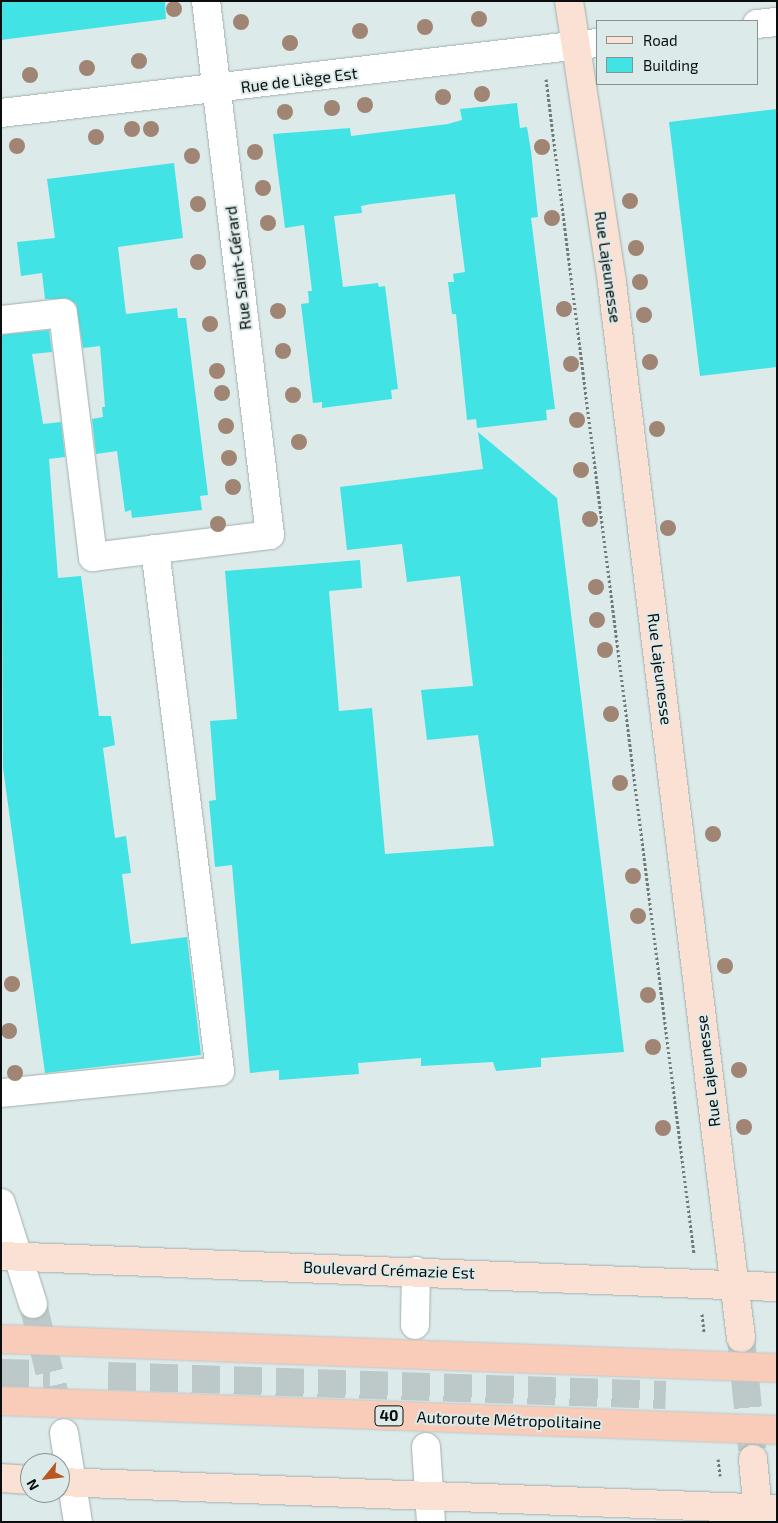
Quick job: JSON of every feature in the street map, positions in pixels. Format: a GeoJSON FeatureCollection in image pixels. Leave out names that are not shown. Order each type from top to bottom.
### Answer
{"type":"FeatureCollection","features":[{"type":"Feature","properties":{"kind":"highway"},"geometry":{"type":"LineString","coordinates":[[1,1339],[777,1368]]}},
{"type":"Feature","properties":{"kind":"highway","name":"Autoroute Métropolitaine"},"geometry":{"type":"LineString","coordinates":[[1,1401],[777,1430]]}},
{"type":"Feature","properties":{"kind":"main road","name":"Rue Lajeunesse"},"geometry":{"type":"LineString","coordinates":[[569,1],[586,44],[612,284],[741,1338]]}},
{"type":"Feature","properties":{"kind":"main road","name":"Boulevard Crémazie Est"},"geometry":{"type":"LineString","coordinates":[[10,1256],[777,1287]]}},
{"type":"Feature","properties":{"kind":"main road"},"geometry":{"type":"LineString","coordinates":[[70,1482],[429,1494],[764,1513],[753,1459]]}},
{"type":"Feature","properties":{"kind":"main road"},"geometry":{"type":"LineString","coordinates":[[1,1478],[20,1479]]}},
{"type":"Feature","properties":{"kind":"street","name":"Rue Saint-Gérard"},"geometry":{"type":"LineString","coordinates":[[155,549],[270,535],[206,1]]}},
{"type":"Feature","properties":{"kind":"street"},"geometry":{"type":"LineString","coordinates":[[758,24],[777,22]]}},
{"type":"Feature","properties":{"kind":"street","name":"Rue de Liège Est"},"geometry":{"type":"LineString","coordinates":[[1,113],[586,44]]}},
{"type":"Feature","properties":{"kind":"street"},"geometry":{"type":"LineString","coordinates":[[1,320],[63,313],[93,557],[155,549],[220,1071],[1,1093]]}},
{"type":"Feature","properties":{"kind":"street"},"geometry":{"type":"LineString","coordinates":[[1,1203],[10,1256],[33,1304]]}},
{"type":"Feature","properties":{"kind":"street"},"geometry":{"type":"LineString","coordinates":[[415,1325],[416,1271]]}},
{"type":"Feature","properties":{"kind":"street"},"geometry":{"type":"LineString","coordinates":[[64,1433],[65,1453]]}},
{"type":"Feature","properties":{"kind":"street"},"geometry":{"type":"LineString","coordinates":[[426,1447],[431,1522]]}},
{"type":"Feature","properties":{"kind":"street"},"geometry":{"type":"LineString","coordinates":[[70,1493],[78,1522]]}},
{"type":"Feature","properties":{"kind":"path"},"geometry":{"type":"LineString","coordinates":[[547,90],[691,1238]]}},
{"type":"Feature","properties":{"kind":"path"},"geometry":{"type":"LineString","coordinates":[[703,1324],[705,1336]]}},
{"type":"Feature","properties":{"kind":"building"},"geometry":{"type":"Polygon","coordinates":[[[1,1],[165,1],[166,19],[1,40],[1,1]]]}},
{"type":"Feature","properties":{"kind":"building"},"geometry":{"type":"Polygon","coordinates":[[[517,103],[520,128],[527,127],[531,151],[538,217],[531,218],[555,409],[546,410],[547,420],[477,428],[476,419],[467,420],[456,314],[452,314],[448,282],[454,282],[453,274],[465,272],[455,194],[371,204],[361,206],[362,213],[334,216],[343,287],[378,283],[379,287],[385,286],[398,389],[391,390],[392,399],[322,408],[322,402],[313,403],[301,304],[309,303],[308,291],[312,291],[304,225],[285,228],[273,134],[350,128],[351,136],[448,124],[462,120],[460,109],[517,103]]]}},
{"type":"Feature","properties":{"kind":"building"},"geometry":{"type":"Polygon","coordinates":[[[777,109],[777,367],[700,376],[669,122],[777,109]]]}},
{"type":"Feature","properties":{"kind":"building"},"geometry":{"type":"Polygon","coordinates":[[[174,163],[183,238],[118,247],[126,314],[177,308],[178,318],[186,318],[208,495],[200,496],[202,510],[132,518],[131,510],[125,512],[117,451],[96,454],[92,419],[103,417],[102,407],[105,407],[100,346],[83,348],[76,304],[69,299],[45,299],[42,273],[21,276],[17,242],[55,238],[47,179],[174,163]]]}},
{"type":"Feature","properties":{"kind":"building"},"geometry":{"type":"Polygon","coordinates":[[[49,330],[52,352],[32,354],[43,424],[61,422],[65,457],[49,459],[58,578],[81,576],[99,716],[111,716],[115,745],[103,748],[115,838],[126,836],[131,873],[122,874],[131,944],[187,937],[201,1055],[45,1073],[3,768],[1,335],[49,330]]]}},
{"type":"Feature","properties":{"kind":"building"},"geometry":{"type":"Polygon","coordinates":[[[478,432],[557,498],[624,1052],[541,1058],[541,1067],[496,1071],[493,1062],[421,1066],[421,1058],[358,1063],[359,1074],[279,1080],[279,1070],[250,1073],[232,865],[215,867],[209,801],[216,800],[210,721],[237,719],[225,571],[360,560],[362,588],[329,591],[339,711],[372,708],[385,854],[494,846],[478,735],[427,740],[421,690],[473,686],[460,576],[407,582],[402,544],[347,550],[340,487],[483,469],[478,432]]]}},
{"type":"Feature","properties":{"kind":"tunnel"},"geometry":{"type":"LineString","coordinates":[[33,1304],[64,1433]]}},
{"type":"Feature","properties":{"kind":"tunnel"},"geometry":{"type":"LineString","coordinates":[[741,1338],[753,1459]]}},
{"type":"Feature","properties":{"kind":"tunnel"},"geometry":{"type":"LineString","coordinates":[[1,1373],[50,1374]]}},
{"type":"Feature","properties":{"kind":"tunnel"},"geometry":{"type":"LineString","coordinates":[[108,1376],[666,1395]]}}]}
